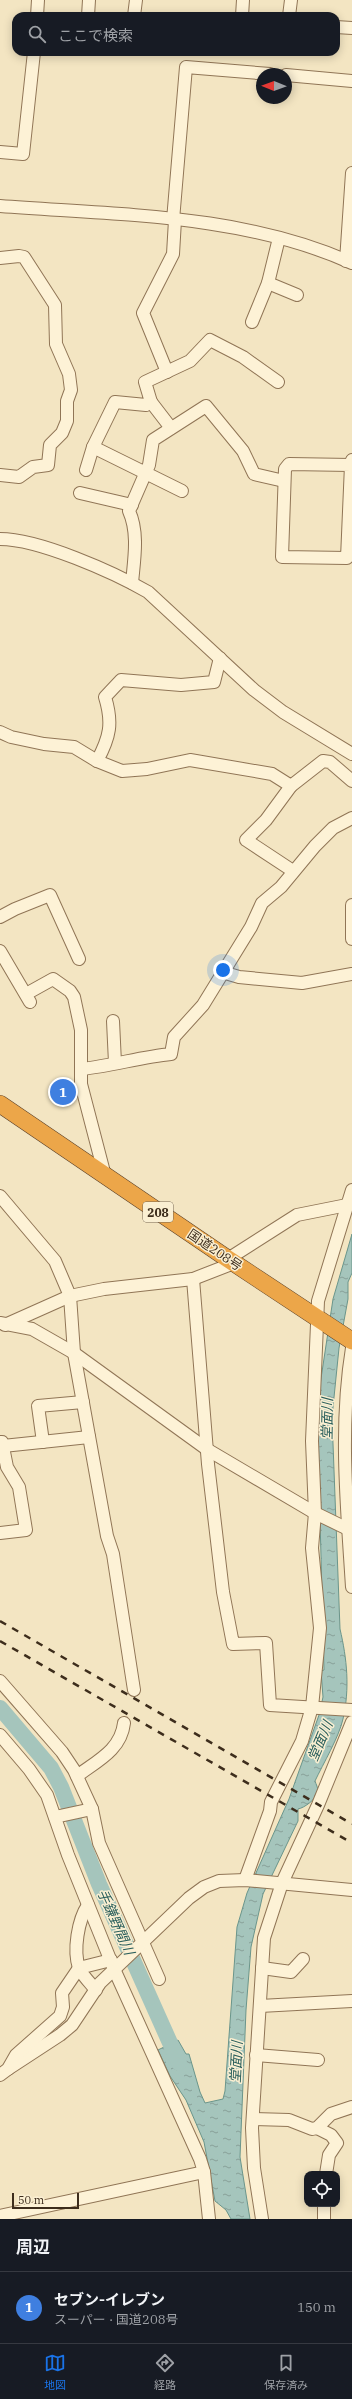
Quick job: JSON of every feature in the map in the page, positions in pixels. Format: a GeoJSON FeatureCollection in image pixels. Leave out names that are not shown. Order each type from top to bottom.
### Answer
{"type":"FeatureCollection","features":[{"type":"Feature","properties":{"kind":"highway","name":"国道208号"},"geometry":{"type":"LineString","coordinates":[[0,1104],[231,1261],[352,1341]]}},
{"type":"Feature","properties":{"kind":"street"},"geometry":{"type":"LineString","coordinates":[[37,12],[38,0]]}},
{"type":"Feature","properties":{"kind":"street"},"geometry":{"type":"LineString","coordinates":[[88,12],[89,0]]}},
{"type":"Feature","properties":{"kind":"street"},"geometry":{"type":"LineString","coordinates":[[134,12],[136,0]]}},
{"type":"Feature","properties":{"kind":"street"},"geometry":{"type":"LineString","coordinates":[[242,12],[243,0]]}},
{"type":"Feature","properties":{"kind":"street"},"geometry":{"type":"LineString","coordinates":[[290,12],[291,0]]}},
{"type":"Feature","properties":{"kind":"street"},"geometry":{"type":"LineString","coordinates":[[340,27],[352,28]]}},
{"type":"Feature","properties":{"kind":"street"},"geometry":{"type":"LineString","coordinates":[[0,152],[23,154],[34,56]]}},
{"type":"Feature","properties":{"kind":"street"},"geometry":{"type":"LineString","coordinates":[[167,372],[143,313],[173,254],[174,220],[186,67],[256,73]]}},
{"type":"Feature","properties":{"kind":"street"},"geometry":{"type":"LineString","coordinates":[[292,76],[352,81]]}},
{"type":"Feature","properties":{"kind":"street"},"geometry":{"type":"LineString","coordinates":[[0,206],[174,220],[227,226],[278,238],[349,262],[352,173]]}},
{"type":"Feature","properties":{"kind":"street"},"geometry":{"type":"LineString","coordinates":[[252,322],[268,283],[278,238]]}},
{"type":"Feature","properties":{"kind":"street"},"geometry":{"type":"LineString","coordinates":[[0,258],[19,256],[24,258],[55,305],[56,344],[69,374],[71,390],[67,401],[67,421],[62,433],[50,445],[48,465],[33,467],[19,477],[0,475]]}},
{"type":"Feature","properties":{"kind":"street"},"geometry":{"type":"LineString","coordinates":[[268,283],[297,295]]}},
{"type":"Feature","properties":{"kind":"street"},"geometry":{"type":"LineString","coordinates":[[171,428],[151,402],[145,382],[190,360],[210,340],[242,357],[278,382]]}},
{"type":"Feature","properties":{"kind":"street"},"geometry":{"type":"LineString","coordinates":[[86,470],[93,447],[115,402],[146,404],[151,402]]}},
{"type":"Feature","properties":{"kind":"street"},"geometry":{"type":"LineString","coordinates":[[132,583],[135,554],[134,521],[129,511],[146,473],[153,440],[206,406],[243,451],[254,474],[284,481]]}},
{"type":"Feature","properties":{"kind":"street"},"geometry":{"type":"LineString","coordinates":[[93,447],[182,491]]}},
{"type":"Feature","properties":{"kind":"street"},"geometry":{"type":"LineString","coordinates":[[352,463],[347,558],[282,557],[285,469],[289,464],[352,463]]}},
{"type":"Feature","properties":{"kind":"street"},"geometry":{"type":"LineString","coordinates":[[80,493],[132,505]]}},
{"type":"Feature","properties":{"kind":"street"},"geometry":{"type":"LineString","coordinates":[[0,539],[36,544],[132,583],[148,592],[254,690],[283,712],[352,754]]}},
{"type":"Feature","properties":{"kind":"street"},"geometry":{"type":"LineString","coordinates":[[97,760],[104,748],[110,729],[110,715],[105,697],[121,680],[181,685],[214,682],[220,658]]}},
{"type":"Feature","properties":{"kind":"street"},"geometry":{"type":"LineString","coordinates":[[0,732],[11,737],[74,747],[97,760],[122,771],[147,769],[190,760],[272,774],[291,786]]}},
{"type":"Feature","properties":{"kind":"street"},"geometry":{"type":"LineString","coordinates":[[293,871],[246,840],[266,820],[291,786],[323,761],[330,762],[352,781]]}},
{"type":"Feature","properties":{"kind":"street"},"geometry":{"type":"LineString","coordinates":[[81,1069],[102,1067],[115,1063],[171,1054],[174,1037],[203,1005],[251,927],[262,902],[281,888],[293,871],[333,828],[352,818]]}},
{"type":"Feature","properties":{"kind":"street"},"geometry":{"type":"LineString","coordinates":[[0,917],[15,908],[50,895],[79,959]]}},
{"type":"Feature","properties":{"kind":"street"},"geometry":{"type":"LineString","coordinates":[[352,905],[352,939]]}},
{"type":"Feature","properties":{"kind":"street"},"geometry":{"type":"LineString","coordinates":[[0,951],[28,998],[53,979],[70,991],[74,997],[81,1030],[81,1084],[106,1176]]}},
{"type":"Feature","properties":{"kind":"street"},"geometry":{"type":"LineString","coordinates":[[222,972],[239,977],[302,983],[352,974]]}},
{"type":"Feature","properties":{"kind":"street"},"geometry":{"type":"LineString","coordinates":[[113,1021],[115,1063]]}},
{"type":"Feature","properties":{"kind":"street"},"geometry":{"type":"LineString","coordinates":[[245,1880],[270,1811],[271,1802],[302,1741],[315,1707],[320,1628],[312,1548],[315,1513],[312,1441],[318,1300],[352,1190]]}},
{"type":"Feature","properties":{"kind":"street"},"geometry":{"type":"LineString","coordinates":[[0,1196],[54,1261],[70,1296],[74,1353],[107,1536],[113,1554],[134,1690]]}},
{"type":"Feature","properties":{"kind":"street"},"geometry":{"type":"LineString","coordinates":[[2,1325],[70,1296],[104,1288],[193,1279],[231,1261],[298,1215],[347,1205]]}},
{"type":"Feature","properties":{"kind":"street"},"geometry":{"type":"LineString","coordinates":[[193,1279],[208,1450],[223,1592],[232,1644],[266,1643],[270,1705],[352,1710]]}},
{"type":"Feature","properties":{"kind":"street"},"geometry":{"type":"LineString","coordinates":[[2,1325],[32,1329],[74,1353],[208,1450],[315,1513],[350,1530]]}},
{"type":"Feature","properties":{"kind":"street"},"geometry":{"type":"LineString","coordinates":[[352,1348],[346,1387],[344,1437],[352,1587]]}},
{"type":"Feature","properties":{"kind":"street"},"geometry":{"type":"LineString","coordinates":[[44,1442],[38,1406],[83,1402]]}},
{"type":"Feature","properties":{"kind":"street"},"geometry":{"type":"LineString","coordinates":[[0,1533],[26,1530],[19,1487],[7,1468],[2,1444],[44,1442],[89,1437]]}},
{"type":"Feature","properties":{"kind":"street"},"geometry":{"type":"LineString","coordinates":[[0,1681],[62,1752],[77,1776],[92,1809],[99,1843],[159,1979]]}},
{"type":"Feature","properties":{"kind":"street"},"geometry":{"type":"LineString","coordinates":[[262,2219],[254,2168],[253,2119],[264,1938],[282,1883],[318,1805],[352,1722]]}},
{"type":"Feature","properties":{"kind":"street"},"geometry":{"type":"LineString","coordinates":[[77,1776],[118,1744],[122,1736],[124,1724]]}},
{"type":"Feature","properties":{"kind":"street"},"geometry":{"type":"LineString","coordinates":[[0,1735],[29,1769],[46,1795],[88,1905],[200,2158],[204,2172],[209,2219]]}},
{"type":"Feature","properties":{"kind":"street"},"geometry":{"type":"LineString","coordinates":[[55,1817],[92,1809]]}},
{"type":"Feature","properties":{"kind":"street"},"geometry":{"type":"LineString","coordinates":[[2,2073],[60,2035],[72,2025],[114,1965],[142,1942],[188,1898],[204,1886],[219,1881],[245,1880],[352,1890]]}},
{"type":"Feature","properties":{"kind":"street"},"geometry":{"type":"LineString","coordinates":[[88,1905],[81,1915],[77,1938],[79,1968],[96,1990]]}},
{"type":"Feature","properties":{"kind":"street"},"geometry":{"type":"LineString","coordinates":[[262,1968],[291,1972],[303,1959]]}},
{"type":"Feature","properties":{"kind":"street"},"geometry":{"type":"LineString","coordinates":[[79,1968],[114,1965]]}},
{"type":"Feature","properties":{"kind":"street"},"geometry":{"type":"LineString","coordinates":[[2,2073],[16,2055],[60,2016],[63,2007],[62,1993],[79,1968]]}},
{"type":"Feature","properties":{"kind":"street"},"geometry":{"type":"LineString","coordinates":[[260,2006],[352,2001]]}},
{"type":"Feature","properties":{"kind":"street"},"geometry":{"type":"LineString","coordinates":[[256,2055],[318,2060]]}},
{"type":"Feature","properties":{"kind":"street"},"geometry":{"type":"LineString","coordinates":[[317,2128],[331,2114],[352,2107]]}},
{"type":"Feature","properties":{"kind":"street"},"geometry":{"type":"LineString","coordinates":[[253,2119],[289,2120],[312,2129],[317,2128],[331,2135],[337,2143],[329,2155],[326,2171]]}},
{"type":"Feature","properties":{"kind":"street"},"geometry":{"type":"LineString","coordinates":[[0,2216],[204,2172]]}},
{"type":"Feature","properties":{"kind":"street"},"geometry":{"type":"LineString","coordinates":[[324,2207],[324,2219]]}},
{"type":"Feature","properties":{"kind":"water","name":"堂面川"},"geometry":{"type":"Polygon","coordinates":[[[352,1234],[352,1273],[348,1282],[348,1299],[339,1348],[332,1417],[340,1629],[347,1674],[345,1707],[338,1734],[315,1781],[318,1790],[317,1794],[310,1803],[298,1809],[298,1821],[263,1894],[251,1947],[246,2010],[240,2157],[250,2219],[231,2219],[226,2210],[215,2201],[204,2142],[186,2100],[170,2076],[158,2050],[178,2040],[186,2054],[189,2054],[200,2092],[205,2103],[223,2099],[225,2091],[237,1927],[247,1893],[289,1799],[319,1715],[323,1697],[321,1671],[324,1670],[317,1405],[333,1299],[352,1234]]]}},
{"type":"Feature","properties":{"kind":"waterway","name":"手鎌野間川"},"geometry":{"type":"LineString","coordinates":[[0,1708],[51,1768],[61,1787],[99,1884],[179,2063]]}},
{"type":"Feature","properties":{"kind":"railway"},"geometry":{"type":"LineString","coordinates":[[0,1621],[352,1824]]}},
{"type":"Feature","properties":{"kind":"railway"},"geometry":{"type":"LineString","coordinates":[[0,1641],[352,1843]]}},
{"type":"Feature","properties":{"kind":"place","name":"セブン-イレブン"},"geometry":{"type":"Point","coordinates":[63,1092]}}]}
